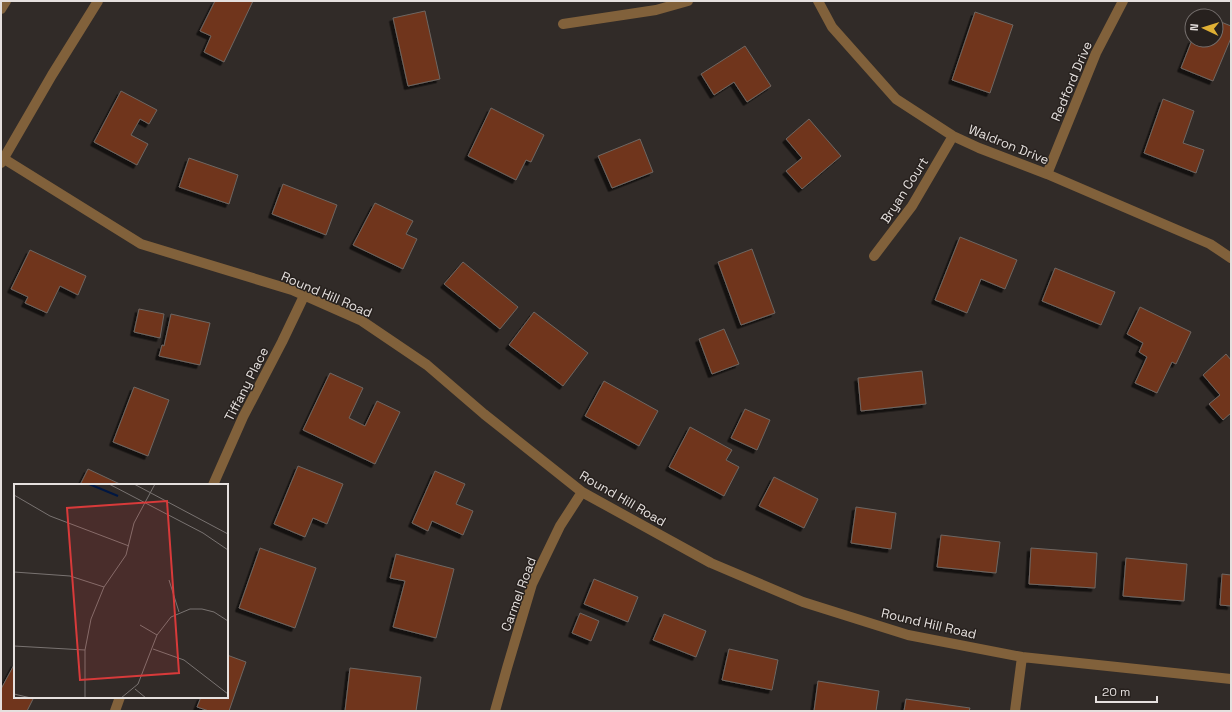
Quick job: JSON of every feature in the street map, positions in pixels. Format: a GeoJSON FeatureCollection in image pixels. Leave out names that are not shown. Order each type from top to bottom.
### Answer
{"type":"FeatureCollection","features":[{"type":"Feature","properties":{"kind":"street"},"geometry":{"type":"LineString","coordinates":[[1,9],[6,1]]}},
{"type":"Feature","properties":{"kind":"street"},"geometry":{"type":"LineString","coordinates":[[2,159],[98,1]]}},
{"type":"Feature","properties":{"kind":"street"},"geometry":{"type":"LineString","coordinates":[[564,24],[656,10],[688,1]]}},
{"type":"Feature","properties":{"kind":"street","name":"Waldron Drive"},"geometry":{"type":"LineString","coordinates":[[818,1],[832,27],[896,99],[953,136],[979,148],[1047,174],[1210,244],[1231,258]]}},
{"type":"Feature","properties":{"kind":"street","name":"Redford Drive"},"geometry":{"type":"LineString","coordinates":[[1047,174],[1096,53],[1123,1]]}},
{"type":"Feature","properties":{"kind":"street","name":"Bryan Court"},"geometry":{"type":"LineString","coordinates":[[874,256],[912,206],[953,136]]}},
{"type":"Feature","properties":{"kind":"street","name":"Round Hill Road"},"geometry":{"type":"LineString","coordinates":[[2,159],[141,244],[292,290],[362,320],[427,365],[484,414],[582,492],[711,563],[803,602],[908,635],[1022,657],[1231,679]]}},
{"type":"Feature","properties":{"kind":"street","name":"Tiffany Place"},"geometry":{"type":"LineString","coordinates":[[213,484],[242,417],[282,342],[304,296]]}},
{"type":"Feature","properties":{"kind":"street","name":"Carmel Road"},"geometry":{"type":"LineString","coordinates":[[495,711],[532,584],[560,526],[582,492]]}},
{"type":"Feature","properties":{"kind":"street"},"geometry":{"type":"LineString","coordinates":[[1015,711],[1022,657]]}},
{"type":"Feature","properties":{"kind":"street"},"geometry":{"type":"LineString","coordinates":[[115,711],[120,698]]}},
{"type":"Feature","properties":{"kind":"building"},"geometry":{"type":"Polygon","coordinates":[[[215,1],[253,1],[224,62],[204,52],[211,36],[200,31],[215,1]]]}},
{"type":"Feature","properties":{"kind":"building"},"geometry":{"type":"Polygon","coordinates":[[[425,11],[440,79],[408,86],[393,18],[425,11]]]}},
{"type":"Feature","properties":{"kind":"building"},"geometry":{"type":"Polygon","coordinates":[[[975,12],[1013,25],[990,93],[952,80],[975,12]]]}},
{"type":"Feature","properties":{"kind":"building"},"geometry":{"type":"Polygon","coordinates":[[[1224,23],[1231,26],[1231,38],[1213,81],[1181,68],[1189,48],[1224,48],[1224,23]]]}},
{"type":"Feature","properties":{"kind":"building"},"geometry":{"type":"Polygon","coordinates":[[[745,46],[771,86],[747,102],[734,82],[714,95],[701,74],[745,46]]]}},
{"type":"Feature","properties":{"kind":"building"},"geometry":{"type":"Polygon","coordinates":[[[121,91],[157,110],[149,124],[140,119],[131,135],[148,144],[137,165],[94,142],[121,91]]]}},
{"type":"Feature","properties":{"kind":"building"},"geometry":{"type":"Polygon","coordinates":[[[1163,99],[1194,111],[1183,143],[1204,150],[1196,173],[1144,153],[1163,99]]]}},
{"type":"Feature","properties":{"kind":"building"},"geometry":{"type":"Polygon","coordinates":[[[491,108],[544,135],[531,162],[526,160],[516,180],[468,156],[491,108]]]}},
{"type":"Feature","properties":{"kind":"building"},"geometry":{"type":"Polygon","coordinates":[[[809,119],[841,156],[802,189],[786,171],[802,158],[786,139],[809,119]]]}},
{"type":"Feature","properties":{"kind":"building"},"geometry":{"type":"Polygon","coordinates":[[[640,139],[653,172],[612,188],[598,156],[640,139]]]}},
{"type":"Feature","properties":{"kind":"building"},"geometry":{"type":"Polygon","coordinates":[[[189,158],[238,175],[229,204],[179,187],[189,158]]]}},
{"type":"Feature","properties":{"kind":"building"},"geometry":{"type":"Polygon","coordinates":[[[283,184],[337,205],[326,235],[272,214],[283,184]]]}},
{"type":"Feature","properties":{"kind":"building"},"geometry":{"type":"Polygon","coordinates":[[[375,203],[413,221],[406,234],[417,239],[403,269],[353,245],[375,203]]]}},
{"type":"Feature","properties":{"kind":"building"},"geometry":{"type":"Polygon","coordinates":[[[960,237],[1017,260],[1005,289],[981,279],[967,313],[935,300],[960,237]]]}},
{"type":"Feature","properties":{"kind":"building"},"geometry":{"type":"Polygon","coordinates":[[[752,249],[775,313],[741,325],[718,262],[752,249]]]}},
{"type":"Feature","properties":{"kind":"building"},"geometry":{"type":"Polygon","coordinates":[[[30,250],[86,276],[78,295],[60,286],[47,313],[25,303],[28,297],[11,289],[30,250]]]}},
{"type":"Feature","properties":{"kind":"building"},"geometry":{"type":"Polygon","coordinates":[[[463,262],[518,307],[500,329],[444,284],[463,262]]]}},
{"type":"Feature","properties":{"kind":"building"},"geometry":{"type":"Polygon","coordinates":[[[1055,268],[1115,292],[1101,325],[1042,301],[1055,268]]]}},
{"type":"Feature","properties":{"kind":"building"},"geometry":{"type":"Polygon","coordinates":[[[1140,307],[1191,332],[1176,364],[1172,362],[1157,393],[1135,383],[1147,357],[1139,352],[1143,343],[1127,334],[1140,307]]]}},
{"type":"Feature","properties":{"kind":"building"},"geometry":{"type":"Polygon","coordinates":[[[139,309],[164,314],[160,338],[134,332],[139,309]]]}},
{"type":"Feature","properties":{"kind":"building"},"geometry":{"type":"Polygon","coordinates":[[[534,312],[588,353],[563,386],[509,345],[534,312]]]}},
{"type":"Feature","properties":{"kind":"building"},"geometry":{"type":"Polygon","coordinates":[[[171,314],[210,323],[200,365],[159,356],[162,345],[164,346],[171,314]]]}},
{"type":"Feature","properties":{"kind":"building"},"geometry":{"type":"Polygon","coordinates":[[[724,329],[739,364],[712,374],[699,339],[724,329]]]}},
{"type":"Feature","properties":{"kind":"building"},"geometry":{"type":"Polygon","coordinates":[[[1226,354],[1231,360],[1231,413],[1223,420],[1209,404],[1220,395],[1203,375],[1226,354]]]}},
{"type":"Feature","properties":{"kind":"building"},"geometry":{"type":"Polygon","coordinates":[[[922,371],[926,404],[861,411],[858,378],[922,371]]]}},
{"type":"Feature","properties":{"kind":"building"},"geometry":{"type":"Polygon","coordinates":[[[330,373],[363,388],[349,418],[365,426],[377,401],[400,412],[375,464],[303,430],[330,373]]]}},
{"type":"Feature","properties":{"kind":"building"},"geometry":{"type":"Polygon","coordinates":[[[604,381],[658,411],[639,446],[585,416],[604,381]]]}},
{"type":"Feature","properties":{"kind":"building"},"geometry":{"type":"Polygon","coordinates":[[[134,387],[169,400],[148,456],[113,442],[134,387]]]}},
{"type":"Feature","properties":{"kind":"building"},"geometry":{"type":"Polygon","coordinates":[[[745,409],[770,420],[757,450],[731,438],[745,409]]]}},
{"type":"Feature","properties":{"kind":"building"},"geometry":{"type":"Polygon","coordinates":[[[690,427],[732,450],[726,460],[739,467],[724,496],[669,467],[690,427]]]}},
{"type":"Feature","properties":{"kind":"building"},"geometry":{"type":"Polygon","coordinates":[[[298,466],[343,484],[327,524],[313,518],[305,537],[274,524],[298,466]]]}},
{"type":"Feature","properties":{"kind":"building"},"geometry":{"type":"Polygon","coordinates":[[[88,469],[120,484],[80,484],[88,469]]]}},
{"type":"Feature","properties":{"kind":"building"},"geometry":{"type":"Polygon","coordinates":[[[435,471],[465,484],[456,504],[473,511],[463,535],[432,521],[428,531],[412,523],[435,471]]]}},
{"type":"Feature","properties":{"kind":"building"},"geometry":{"type":"Polygon","coordinates":[[[774,477],[818,499],[804,528],[759,506],[774,477]]]}},
{"type":"Feature","properties":{"kind":"building"},"geometry":{"type":"Polygon","coordinates":[[[856,507],[896,513],[891,549],[851,543],[856,507]]]}},
{"type":"Feature","properties":{"kind":"building"},"geometry":{"type":"Polygon","coordinates":[[[941,535],[1000,542],[996,573],[937,567],[941,535]]]}},
{"type":"Feature","properties":{"kind":"building"},"geometry":{"type":"Polygon","coordinates":[[[260,548],[316,568],[295,628],[239,608],[260,548]]]}},
{"type":"Feature","properties":{"kind":"building"},"geometry":{"type":"Polygon","coordinates":[[[1031,548],[1097,553],[1095,588],[1029,584],[1031,548]]]}},
{"type":"Feature","properties":{"kind":"building"},"geometry":{"type":"Polygon","coordinates":[[[396,554],[454,569],[436,638],[393,627],[405,581],[390,578],[396,554]]]}},
{"type":"Feature","properties":{"kind":"building"},"geometry":{"type":"Polygon","coordinates":[[[1126,558],[1187,564],[1184,601],[1123,596],[1126,558]]]}},
{"type":"Feature","properties":{"kind":"building"},"geometry":{"type":"Polygon","coordinates":[[[1222,574],[1231,575],[1231,606],[1220,605],[1222,574]]]}},
{"type":"Feature","properties":{"kind":"building"},"geometry":{"type":"Polygon","coordinates":[[[594,579],[638,597],[628,622],[584,604],[594,579]]]}},
{"type":"Feature","properties":{"kind":"building"},"geometry":{"type":"Polygon","coordinates":[[[580,613],[599,621],[591,641],[572,633],[580,613]]]}},
{"type":"Feature","properties":{"kind":"building"},"geometry":{"type":"Polygon","coordinates":[[[664,614],[706,631],[696,657],[653,640],[664,614]]]}},
{"type":"Feature","properties":{"kind":"building"},"geometry":{"type":"Polygon","coordinates":[[[729,649],[778,660],[772,690],[722,680],[729,649]]]}},
{"type":"Feature","properties":{"kind":"building"},"geometry":{"type":"Polygon","coordinates":[[[228,655],[246,662],[229,711],[209,711],[197,707],[201,698],[228,698],[228,655]]]}},
{"type":"Feature","properties":{"kind":"building"},"geometry":{"type":"Polygon","coordinates":[[[14,665],[14,698],[34,698],[27,711],[1,711],[1,689],[14,665]]]}},
{"type":"Feature","properties":{"kind":"building"},"geometry":{"type":"Polygon","coordinates":[[[350,668],[421,677],[416,711],[345,711],[350,668]]]}},
{"type":"Feature","properties":{"kind":"building"},"geometry":{"type":"Polygon","coordinates":[[[818,681],[879,691],[876,711],[814,711],[818,681]]]}},
{"type":"Feature","properties":{"kind":"building"},"geometry":{"type":"Polygon","coordinates":[[[906,699],[970,708],[969,711],[904,711],[906,699]]]}}]}
